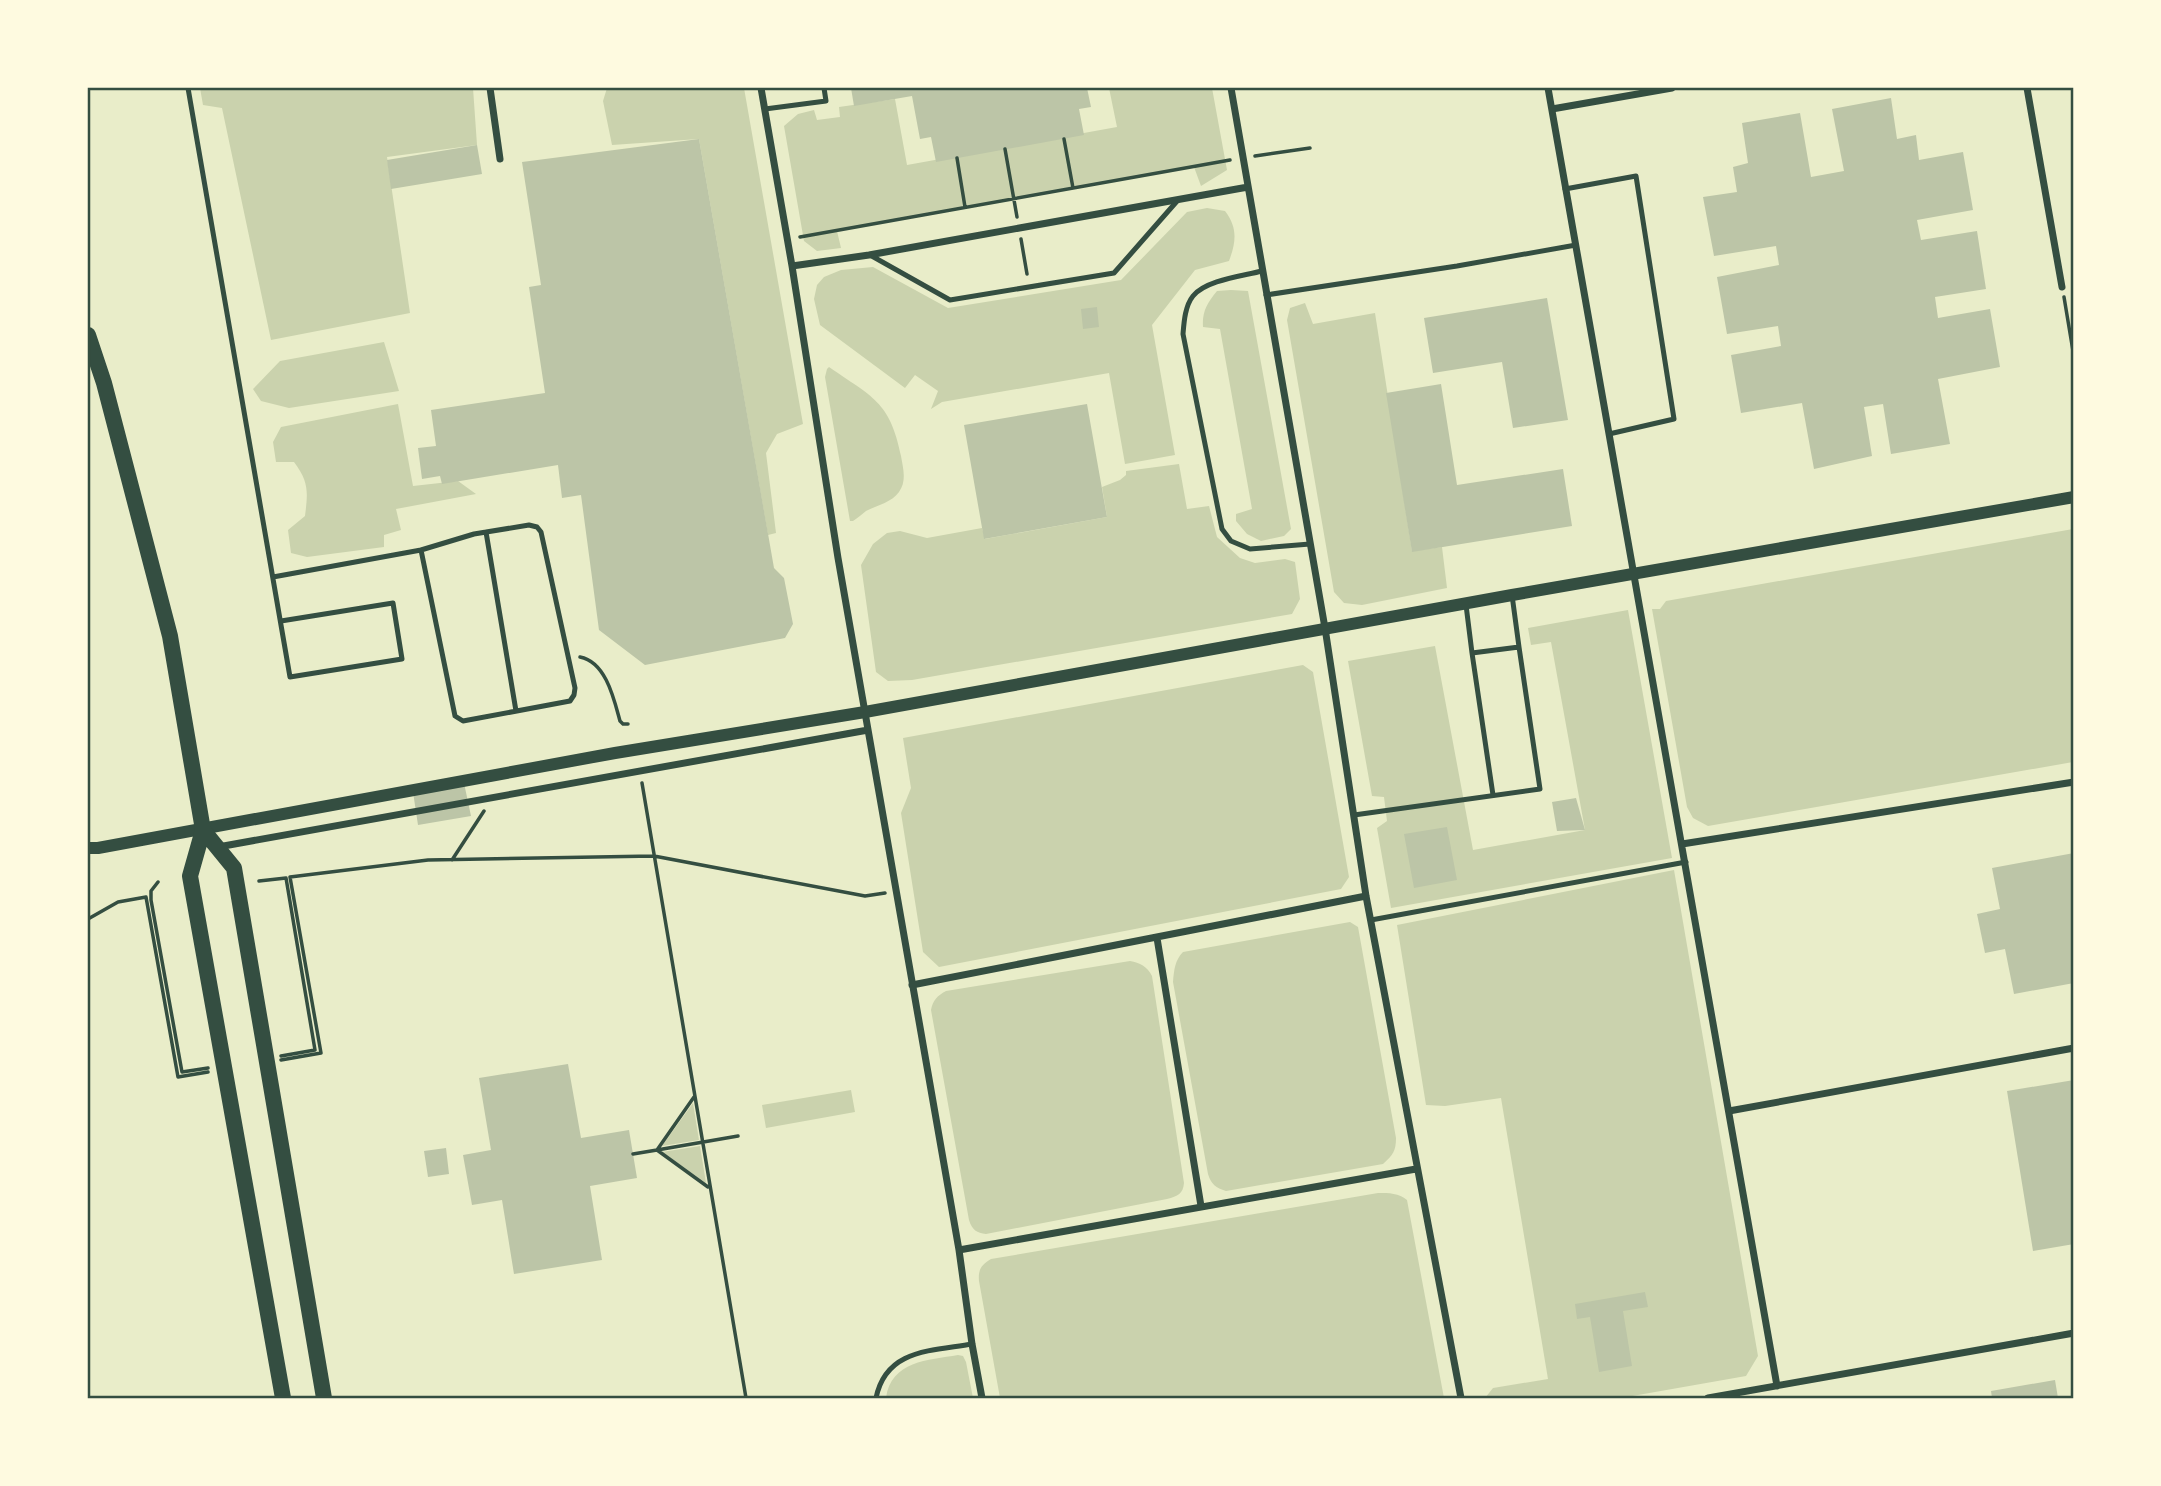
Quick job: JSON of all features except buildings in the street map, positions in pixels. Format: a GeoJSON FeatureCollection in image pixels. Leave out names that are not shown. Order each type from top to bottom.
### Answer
{"type":"FeatureCollection","features":[{"type":"Feature","properties":{"kind":"main road"},"geometry":{"type":"LineString","coordinates":[[88,335],[104,383],[170,636],[203,830],[190,876],[283,1398]]}},
{"type":"Feature","properties":{"kind":"main road"},"geometry":{"type":"LineString","coordinates":[[203,830],[234,869],[324,1398]]}},
{"type":"Feature","properties":{"kind":"street"},"geometry":{"type":"LineString","coordinates":[[489,88],[499,159]]}},
{"type":"Feature","properties":{"kind":"street"},"geometry":{"type":"LineString","coordinates":[[761,88],[788,239],[834,535],[959,1250],[982,1398]]}},
{"type":"Feature","properties":{"kind":"street"},"geometry":{"type":"LineString","coordinates":[[1231,88],[1325,628],[1366,896],[1461,1398]]}},
{"type":"Feature","properties":{"kind":"street"},"geometry":{"type":"LineString","coordinates":[[1548,88],[1777,1386]]}},
{"type":"Feature","properties":{"kind":"street"},"geometry":{"type":"LineString","coordinates":[[1552,109],[1672,88]]}},
{"type":"Feature","properties":{"kind":"street"},"geometry":{"type":"LineString","coordinates":[[2027,88],[2062,287]]}},
{"type":"Feature","properties":{"kind":"street"},"geometry":{"type":"LineString","coordinates":[[792,266],[869,255],[1248,187]]}},
{"type":"Feature","properties":{"kind":"street"},"geometry":{"type":"LineString","coordinates":[[91,850],[615,753],[865,712],[1511,594],[2074,497]]}},
{"type":"Feature","properties":{"kind":"street"},"geometry":{"type":"LineString","coordinates":[[217,847],[868,730]]}},
{"type":"Feature","properties":{"kind":"street"},"geometry":{"type":"LineString","coordinates":[[1682,844],[2074,782]]}},
{"type":"Feature","properties":{"kind":"street"},"geometry":{"type":"LineString","coordinates":[[912,985],[1366,896]]}},
{"type":"Feature","properties":{"kind":"street"},"geometry":{"type":"LineString","coordinates":[[1157,938],[1201,1206]]}},
{"type":"Feature","properties":{"kind":"street"},"geometry":{"type":"LineString","coordinates":[[1729,1111],[2074,1048]]}},
{"type":"Feature","properties":{"kind":"street"},"geometry":{"type":"LineString","coordinates":[[959,1250],[1416,1169]]}},
{"type":"Feature","properties":{"kind":"street"},"geometry":{"type":"LineString","coordinates":[[1708,1398],[2074,1333]]}},
{"type":"Feature","properties":{"kind":"lane"},"geometry":{"type":"LineString","coordinates":[[188,88],[290,677],[402,659],[393,603],[281,621]]}},
{"type":"Feature","properties":{"kind":"lane"},"geometry":{"type":"LineString","coordinates":[[765,109],[825,100],[824,88]]}},
{"type":"Feature","properties":{"kind":"lane"},"geometry":{"type":"LineString","coordinates":[[1565,189],[1636,176],[1674,419],[1609,435]]}},
{"type":"Feature","properties":{"kind":"lane"},"geometry":{"type":"LineString","coordinates":[[869,255],[950,300],[1114,272],[1178,200]]}},
{"type":"Feature","properties":{"kind":"lane"},"geometry":{"type":"LineString","coordinates":[[1266,295],[1576,245]]}},
{"type":"Feature","properties":{"kind":"lane"},"geometry":{"type":"LineString","coordinates":[[1262,271],[1205,286],[1192,297],[1186,311],[1182,334],[1222,529],[1231,541],[1250,549],[1310,544]]}},
{"type":"Feature","properties":{"kind":"lane"},"geometry":{"type":"LineString","coordinates":[[273,577],[421,550],[474,534],[529,525],[537,527],[541,532],[575,688],[570,701],[463,721],[454,716],[421,550]]}},
{"type":"Feature","properties":{"kind":"lane"},"geometry":{"type":"LineString","coordinates":[[486,532],[516,711]]}},
{"type":"Feature","properties":{"kind":"lane"},"geometry":{"type":"LineString","coordinates":[[1354,815],[1540,789],[1511,594]]}},
{"type":"Feature","properties":{"kind":"lane"},"geometry":{"type":"LineString","coordinates":[[1466,603],[1493,795]]}},
{"type":"Feature","properties":{"kind":"lane"},"geometry":{"type":"LineString","coordinates":[[1472,653],[1519,647]]}},
{"type":"Feature","properties":{"kind":"lane"},"geometry":{"type":"LineString","coordinates":[[1371,920],[1686,862]]}},
{"type":"Feature","properties":{"kind":"lane"},"geometry":{"type":"LineString","coordinates":[[876,1398],[879,1385],[888,1370],[904,1357],[972,1344]]}},
{"type":"Feature","properties":{"kind":"path"},"geometry":{"type":"LineString","coordinates":[[1064,139],[1073,188]]}},
{"type":"Feature","properties":{"kind":"path"},"geometry":{"type":"LineString","coordinates":[[788,239],[1310,148]]}},
{"type":"Feature","properties":{"kind":"path"},"geometry":{"type":"LineString","coordinates":[[1005,149],[1027,274]]}},
{"type":"Feature","properties":{"kind":"path"},"geometry":{"type":"LineString","coordinates":[[957,158],[965,208]]}},
{"type":"Feature","properties":{"kind":"path"},"geometry":{"type":"LineString","coordinates":[[2062,287],[2074,357]]}},
{"type":"Feature","properties":{"kind":"path"},"geometry":{"type":"LineString","coordinates":[[577,657],[588,659],[598,669],[608,683],[620,720],[623,724],[628,724]]}},
{"type":"Feature","properties":{"kind":"path"},"geometry":{"type":"LineString","coordinates":[[642,780],[746,1398]]}},
{"type":"Feature","properties":{"kind":"path"},"geometry":{"type":"LineString","coordinates":[[452,860],[486,808]]}},
{"type":"Feature","properties":{"kind":"path"},"geometry":{"type":"LineString","coordinates":[[259,881],[286,878],[288,881],[290,877],[428,860],[654,856],[865,896],[896,891]]}},
{"type":"Feature","properties":{"kind":"path"},"geometry":{"type":"LineString","coordinates":[[88,919],[118,902],[146,897],[149,901],[151,891],[158,882]]}},
{"type":"Feature","properties":{"kind":"path"},"geometry":{"type":"LineString","coordinates":[[657,1150],[694,1097]]}},
{"type":"Feature","properties":{"kind":"path"},"geometry":{"type":"LineString","coordinates":[[633,1154],[738,1136]]}},
{"type":"Feature","properties":{"kind":"path"},"geometry":{"type":"LineString","coordinates":[[657,1150],[709,1188]]}},
{"type":"Feature","properties":{"kind":"green space"},"geometry":{"type":"Polygon","coordinates":[[[200,88],[473,88],[477,145],[387,157],[410,313],[271,340],[222,108],[203,105],[200,88]]]}},
{"type":"Feature","properties":{"kind":"green space"},"geometry":{"type":"Polygon","coordinates":[[[607,88],[744,88],[803,424],[777,434],[766,453],[776,533],[768,535],[699,139],[612,145],[603,101],[607,88]]]}},
{"type":"Feature","properties":{"kind":"green space"},"geometry":{"type":"Polygon","coordinates":[[[1109,88],[1212,88],[1227,170],[1201,186],[1194,167],[837,231],[841,248],[817,251],[804,241],[784,126],[798,114],[814,110],[817,120],[840,117],[839,107],[895,99],[907,165],[1117,127],[1109,88]]]}},
{"type":"Feature","properties":{"kind":"green space"},"geometry":{"type":"Polygon","coordinates":[[[1207,208],[1225,211],[1232,223],[1234,241],[1229,261],[1195,270],[1152,325],[1175,455],[1125,464],[1109,373],[942,402],[931,409],[938,391],[915,375],[905,388],[820,325],[814,299],[817,285],[824,277],[841,270],[873,267],[948,308],[1121,280],[1187,212],[1207,208]]]}},
{"type":"Feature","properties":{"kind":"green space"},"geometry":{"type":"Polygon","coordinates":[[[1217,291],[1248,291],[1291,529],[1284,536],[1261,541],[1247,534],[1236,521],[1236,514],[1252,509],[1220,329],[1203,327],[1204,312],[1213,295],[1217,291]]]}},
{"type":"Feature","properties":{"kind":"green space"},"geometry":{"type":"Polygon","coordinates":[[[1305,303],[1313,324],[1375,313],[1412,551],[1442,547],[1447,588],[1362,605],[1344,603],[1334,592],[1287,320],[1290,308],[1305,303]]]}},
{"type":"Feature","properties":{"kind":"green space"},"geometry":{"type":"Polygon","coordinates":[[[384,342],[399,391],[289,408],[261,401],[253,389],[280,361],[384,342]]]}},
{"type":"Feature","properties":{"kind":"green space"},"geometry":{"type":"Polygon","coordinates":[[[829,367],[868,394],[885,412],[897,438],[903,465],[903,483],[896,496],[866,511],[853,521],[850,521],[825,377],[829,367]]]}},
{"type":"Feature","properties":{"kind":"green space"},"geometry":{"type":"Polygon","coordinates":[[[398,404],[413,486],[458,481],[476,494],[396,509],[401,530],[384,535],[384,547],[307,557],[291,553],[288,530],[305,516],[307,494],[305,482],[294,462],[276,462],[273,442],[281,427],[398,404]]]}},
{"type":"Feature","properties":{"kind":"green space"},"geometry":{"type":"Polygon","coordinates":[[[1179,464],[1187,509],[1209,506],[1217,537],[1240,558],[1255,563],[1285,559],[1295,562],[1300,599],[1292,614],[912,680],[888,681],[876,672],[861,565],[873,544],[887,533],[900,531],[927,538],[982,528],[985,539],[1107,517],[1102,487],[1120,480],[1126,475],[1126,471],[1179,464]]]}},
{"type":"Feature","properties":{"kind":"green space"},"geometry":{"type":"Polygon","coordinates":[[[2073,529],[2073,762],[1708,826],[1693,818],[1687,807],[1652,609],[1660,609],[1666,601],[2073,529]]]}},
{"type":"Feature","properties":{"kind":"green space"},"geometry":{"type":"Polygon","coordinates":[[[1628,610],[1672,858],[1391,908],[1377,828],[1387,821],[1384,797],[1372,796],[1348,661],[1435,646],[1473,850],[1585,830],[1551,642],[1531,645],[1528,628],[1628,610]]]}},
{"type":"Feature","properties":{"kind":"green space"},"geometry":{"type":"Polygon","coordinates":[[[1303,665],[1313,672],[1349,877],[1341,889],[939,967],[923,952],[901,813],[911,788],[903,738],[1303,665]]]}},
{"type":"Feature","properties":{"kind":"green space"},"geometry":{"type":"Polygon","coordinates":[[[1674,870],[1758,1356],[1746,1376],[1621,1398],[1485,1398],[1493,1388],[1548,1379],[1501,1098],[1445,1106],[1426,1105],[1397,925],[1674,870]]]}},
{"type":"Feature","properties":{"kind":"green space"},"geometry":{"type":"Polygon","coordinates":[[[1350,922],[1358,927],[1396,1138],[1393,1152],[1383,1164],[1226,1191],[1219,1188],[1212,1183],[1208,1174],[1173,982],[1178,958],[1183,952],[1350,922]]]}},
{"type":"Feature","properties":{"kind":"green space"},"geometry":{"type":"Polygon","coordinates":[[[1130,961],[1143,965],[1152,976],[1184,1183],[1181,1192],[1167,1199],[986,1234],[977,1232],[969,1220],[931,1010],[934,1001],[946,991],[1130,961]]]}},
{"type":"Feature","properties":{"kind":"green space"},"geometry":{"type":"Polygon","coordinates":[[[851,1090],[855,1112],[766,1128],[762,1105],[851,1090]]]}},
{"type":"Feature","properties":{"kind":"green space"},"geometry":{"type":"Polygon","coordinates":[[[693,1103],[699,1140],[662,1146],[693,1103]]]}},
{"type":"Feature","properties":{"kind":"green space"},"geometry":{"type":"Polygon","coordinates":[[[700,1146],[706,1183],[662,1152],[700,1146]]]}},
{"type":"Feature","properties":{"kind":"green space"},"geometry":{"type":"Polygon","coordinates":[[[1390,1193],[1407,1200],[1444,1398],[1000,1398],[979,1281],[981,1268],[991,1259],[1390,1193]]]}},
{"type":"Feature","properties":{"kind":"green space"},"geometry":{"type":"Polygon","coordinates":[[[963,1356],[966,1362],[973,1398],[886,1398],[889,1386],[903,1369],[923,1361],[963,1356]]]}}]}
